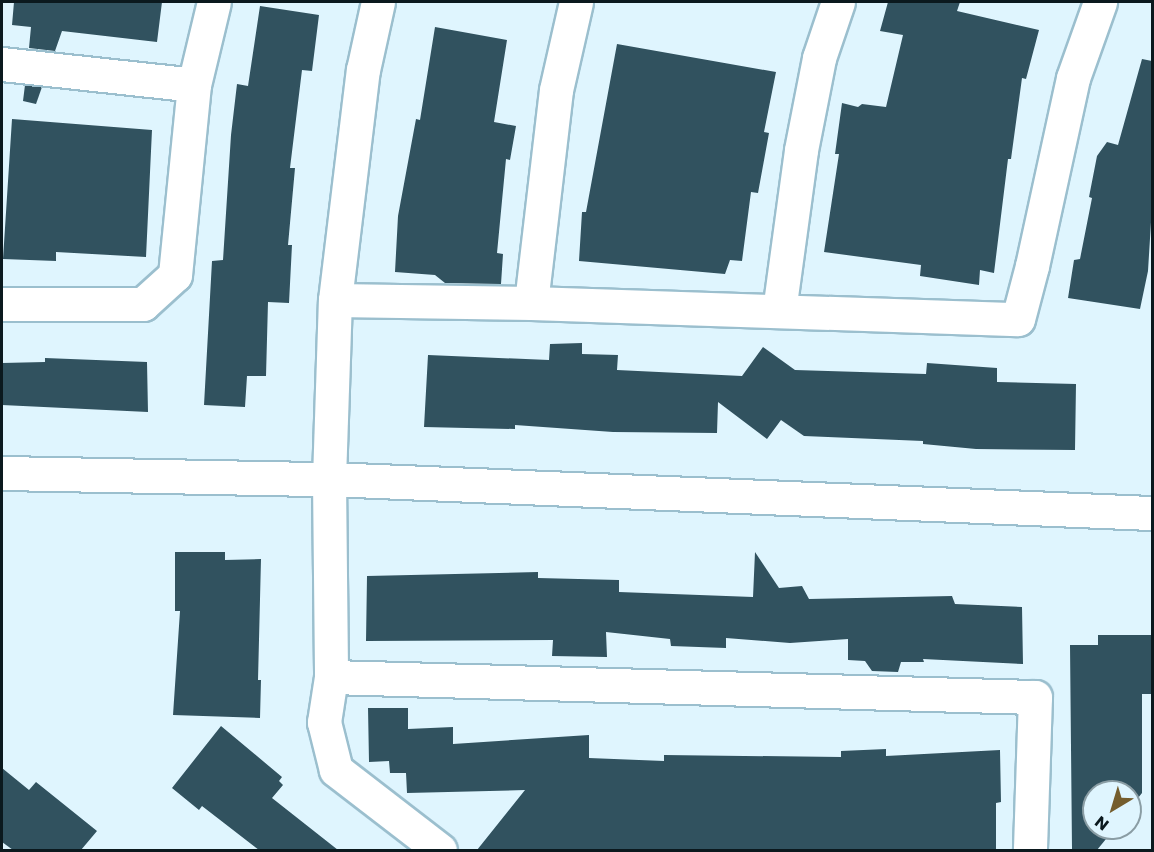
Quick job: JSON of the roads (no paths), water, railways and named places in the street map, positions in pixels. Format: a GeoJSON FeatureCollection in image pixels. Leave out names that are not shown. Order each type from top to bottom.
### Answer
{"type":"FeatureCollection","features":[{"type":"Feature","properties":{"kind":"street"},"geometry":{"type":"LineString","coordinates":[[2,304],[143,304],[175,275],[194,85],[214,2]]}},
{"type":"Feature","properties":{"kind":"street"},"geometry":{"type":"LineString","coordinates":[[378,2],[363,70],[335,300],[329,479],[331,677],[324,722],[336,770],[440,850]]}},
{"type":"Feature","properties":{"kind":"street"},"geometry":{"type":"LineString","coordinates":[[531,303],[556,90],[576,2]]}},
{"type":"Feature","properties":{"kind":"street"},"geometry":{"type":"LineString","coordinates":[[779,311],[801,150],[819,58],[838,2]]}},
{"type":"Feature","properties":{"kind":"street"},"geometry":{"type":"LineString","coordinates":[[335,300],[531,303],[1018,319],[1032,266],[1073,78],[1100,2]]}},
{"type":"Feature","properties":{"kind":"street"},"geometry":{"type":"LineString","coordinates":[[2,63],[194,85]]}},
{"type":"Feature","properties":{"kind":"street"},"geometry":{"type":"LineString","coordinates":[[2,473],[329,479],[1152,513]]}},
{"type":"Feature","properties":{"kind":"street"},"geometry":{"type":"LineString","coordinates":[[331,677],[1035,697],[1030,850]]}}]}
